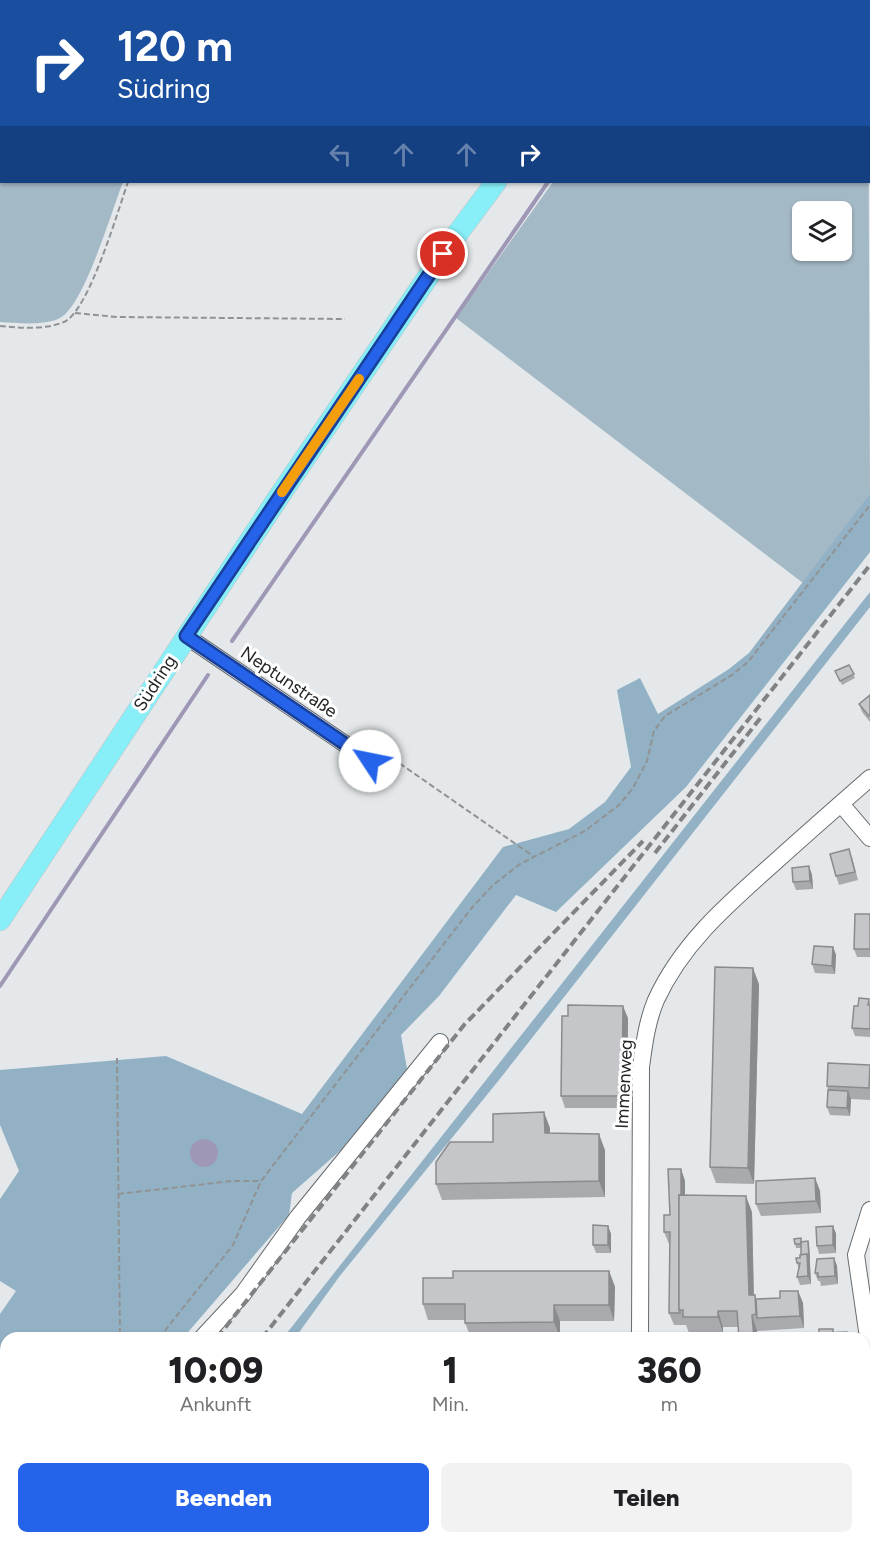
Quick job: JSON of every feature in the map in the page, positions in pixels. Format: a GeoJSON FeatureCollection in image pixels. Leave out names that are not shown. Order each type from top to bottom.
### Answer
{"type":"FeatureCollection","features":[{"type":"Feature","properties":{"kind":"main road","name":"Südring"},"geometry":{"type":"LineString","coordinates":[[0,920],[186,636],[455,237],[495,183]]}},
{"type":"Feature","properties":{"kind":"street","name":"Neptunstraße"},"geometry":{"type":"LineString","coordinates":[[186,636],[370,761]]}},
{"type":"Feature","properties":{"kind":"street","name":"Immenweg"},"geometry":{"type":"LineString","coordinates":[[640,1332],[641,1067],[646,1034],[655,1003],[670,972],[694,938],[723,908],[870,778]]}},
{"type":"Feature","properties":{"kind":"street"},"geometry":{"type":"LineString","coordinates":[[841,804],[870,838]]}},
{"type":"Feature","properties":{"kind":"street"},"geometry":{"type":"LineString","coordinates":[[208,1332],[243,1294],[297,1217],[440,1042]]}},
{"type":"Feature","properties":{"kind":"street"},"geometry":{"type":"LineString","coordinates":[[867,1332],[856,1255],[870,1210]]}},
{"type":"Feature","properties":{"kind":"path"},"geometry":{"type":"LineString","coordinates":[[0,326],[27,328],[64,322],[75,313],[84,300],[93,279],[128,183]]}},
{"type":"Feature","properties":{"kind":"path"},"geometry":{"type":"LineString","coordinates":[[75,313],[117,317],[345,319]]}},
{"type":"Feature","properties":{"kind":"path"},"geometry":{"type":"LineString","coordinates":[[164,1332],[233,1245],[261,1181],[470,910],[493,885],[533,856],[585,831],[619,805],[633,788],[647,761],[654,731],[665,716],[732,675],[748,662],[870,505]]}},
{"type":"Feature","properties":{"kind":"path"},"geometry":{"type":"LineString","coordinates":[[370,761],[389,756],[533,856]]}},
{"type":"Feature","properties":{"kind":"path"},"geometry":{"type":"LineString","coordinates":[[117,1058],[120,1332]]}},
{"type":"Feature","properties":{"kind":"path"},"geometry":{"type":"LineString","coordinates":[[117,1194],[232,1181],[261,1181]]}},
{"type":"Feature","properties":{"kind":"shaded area"},"geometry":{"type":"Polygon","coordinates":[[[0,183],[123,183],[88,277],[69,310],[54,321],[0,322],[0,183]]]}},
{"type":"Feature","properties":{"kind":"shaded area"},"geometry":{"type":"Polygon","coordinates":[[[552,183],[869,183],[870,493],[803,583],[456,318],[552,183]]]}},
{"type":"Feature","properties":{"kind":"shaded area"},"geometry":{"type":"Polygon","coordinates":[[[870,493],[870,552],[686,787],[556,912],[516,895],[439,996],[401,1035],[407,1069],[341,1150],[292,1193],[289,1215],[188,1332],[0,1332],[0,1314],[16,1291],[0,1281],[0,1199],[19,1171],[0,1125],[0,1070],[166,1056],[302,1114],[503,847],[569,829],[605,802],[631,767],[617,690],[640,678],[658,714],[729,669],[749,653],[870,493]]]}},
{"type":"Feature","properties":{"kind":"shaded area"},"geometry":{"type":"Polygon","coordinates":[[[870,592],[870,607],[499,1080],[339,1277],[299,1332],[288,1332],[870,592]]]}},
{"type":"Feature","properties":{"kind":"shaded area"},"geometry":{"type":"Polygon","coordinates":[[[204,1139],[214,1143],[218,1153],[214,1163],[204,1167],[194,1163],[190,1153],[194,1143],[204,1139]]]}},
{"type":"Feature","properties":{"kind":"building"},"geometry":{"type":"Polygon","coordinates":[[[849,665],[854,674],[840,681],[835,671],[849,665]]]}},
{"type":"Feature","properties":{"kind":"building"},"geometry":{"type":"Polygon","coordinates":[[[870,695],[870,715],[869,716],[859,704],[870,695]]]}},
{"type":"Feature","properties":{"kind":"building"},"geometry":{"type":"Polygon","coordinates":[[[849,849],[855,872],[836,876],[830,854],[849,849]]]}},
{"type":"Feature","properties":{"kind":"building"},"geometry":{"type":"Polygon","coordinates":[[[809,866],[810,881],[793,882],[792,868],[809,866]]]}},
{"type":"Feature","properties":{"kind":"building"},"geometry":{"type":"Polygon","coordinates":[[[855,914],[870,914],[870,949],[854,949],[855,914]]]}},
{"type":"Feature","properties":{"kind":"building"},"geometry":{"type":"Polygon","coordinates":[[[814,946],[833,947],[832,966],[812,964],[814,946]]]}},
{"type":"Feature","properties":{"kind":"building"},"geometry":{"type":"Polygon","coordinates":[[[715,967],[753,968],[748,1168],[710,1167],[715,967]]]}},
{"type":"Feature","properties":{"kind":"building"},"geometry":{"type":"Polygon","coordinates":[[[859,998],[869,999],[870,1029],[852,1028],[854,1006],[858,1006],[859,998]]]}},
{"type":"Feature","properties":{"kind":"building"},"geometry":{"type":"Polygon","coordinates":[[[568,1005],[623,1006],[622,1096],[561,1096],[562,1016],[568,1016],[568,1005]]]}},
{"type":"Feature","properties":{"kind":"building"},"geometry":{"type":"Polygon","coordinates":[[[828,1063],[870,1065],[869,1088],[827,1086],[828,1063]]]}},
{"type":"Feature","properties":{"kind":"building"},"geometry":{"type":"Polygon","coordinates":[[[828,1090],[848,1091],[847,1108],[827,1107],[828,1090]]]}},
{"type":"Feature","properties":{"kind":"building"},"geometry":{"type":"Polygon","coordinates":[[[544,1112],[545,1133],[599,1134],[599,1181],[436,1184],[436,1162],[450,1142],[493,1142],[493,1114],[544,1112]]]}},
{"type":"Feature","properties":{"kind":"building"},"geometry":{"type":"Polygon","coordinates":[[[668,1169],[681,1169],[681,1195],[679,1195],[680,1313],[669,1313],[670,1232],[664,1232],[664,1215],[670,1215],[668,1169]]]}},
{"type":"Feature","properties":{"kind":"building"},"geometry":{"type":"Polygon","coordinates":[[[815,1178],[816,1201],[756,1204],[756,1181],[815,1178]]]}},
{"type":"Feature","properties":{"kind":"building"},"geometry":{"type":"Polygon","coordinates":[[[679,1195],[746,1196],[749,1295],[755,1295],[756,1314],[752,1315],[753,1332],[739,1332],[737,1311],[718,1311],[718,1317],[683,1317],[683,1310],[679,1310],[679,1195]]]}},
{"type":"Feature","properties":{"kind":"building"},"geometry":{"type":"Polygon","coordinates":[[[593,1225],[608,1226],[608,1245],[593,1245],[593,1225]]]}},
{"type":"Feature","properties":{"kind":"building"},"geometry":{"type":"Polygon","coordinates":[[[833,1226],[833,1245],[817,1246],[816,1227],[833,1226]]]}},
{"type":"Feature","properties":{"kind":"building"},"geometry":{"type":"Polygon","coordinates":[[[801,1238],[801,1244],[795,1244],[794,1239],[801,1238]]]}},
{"type":"Feature","properties":{"kind":"building"},"geometry":{"type":"Polygon","coordinates":[[[808,1241],[809,1258],[807,1254],[801,1255],[801,1242],[808,1241]]]}},
{"type":"Feature","properties":{"kind":"building"},"geometry":{"type":"Polygon","coordinates":[[[807,1254],[808,1276],[797,1277],[800,1263],[797,1263],[796,1258],[807,1254]]]}},
{"type":"Feature","properties":{"kind":"building"},"geometry":{"type":"Polygon","coordinates":[[[834,1258],[835,1276],[818,1277],[818,1273],[815,1273],[817,1259],[834,1258]]]}},
{"type":"Feature","properties":{"kind":"building"},"geometry":{"type":"Polygon","coordinates":[[[453,1271],[609,1271],[609,1305],[554,1305],[554,1322],[465,1323],[465,1304],[423,1304],[423,1278],[453,1278],[453,1271]]]}},
{"type":"Feature","properties":{"kind":"building"},"geometry":{"type":"Polygon","coordinates":[[[780,1291],[798,1291],[800,1316],[757,1318],[756,1299],[780,1298],[780,1291]]]}},
{"type":"Feature","properties":{"kind":"building"},"geometry":{"type":"Polygon","coordinates":[[[819,1329],[833,1329],[833,1332],[819,1332],[819,1329]]]}},
{"type":"Feature","properties":{"kind":"waterway"},"geometry":{"type":"LineString","coordinates":[[232,641],[547,183]]}},
{"type":"Feature","properties":{"kind":"waterway"},"geometry":{"type":"LineString","coordinates":[[0,986],[208,675]]}},
{"type":"Feature","properties":{"kind":"railway"},"geometry":{"type":"LineString","coordinates":[[267,1332],[870,565]]}},
{"type":"Feature","properties":{"kind":"railway"},"geometry":{"type":"LineString","coordinates":[[655,853],[762,716]]}},
{"type":"Feature","properties":{"kind":"railway"},"geometry":{"type":"LineString","coordinates":[[222,1332],[464,1025],[643,841]]}},
{"type":"Feature","properties":{"kind":"slow traffic"},"geometry":{"type":"LineString","coordinates":[[282,492],[359,379]]}},
{"type":"Feature","properties":{"kind":"route"},"geometry":{"type":"LineString","coordinates":[[370,761],[186,636],[443,254]]}}]}
